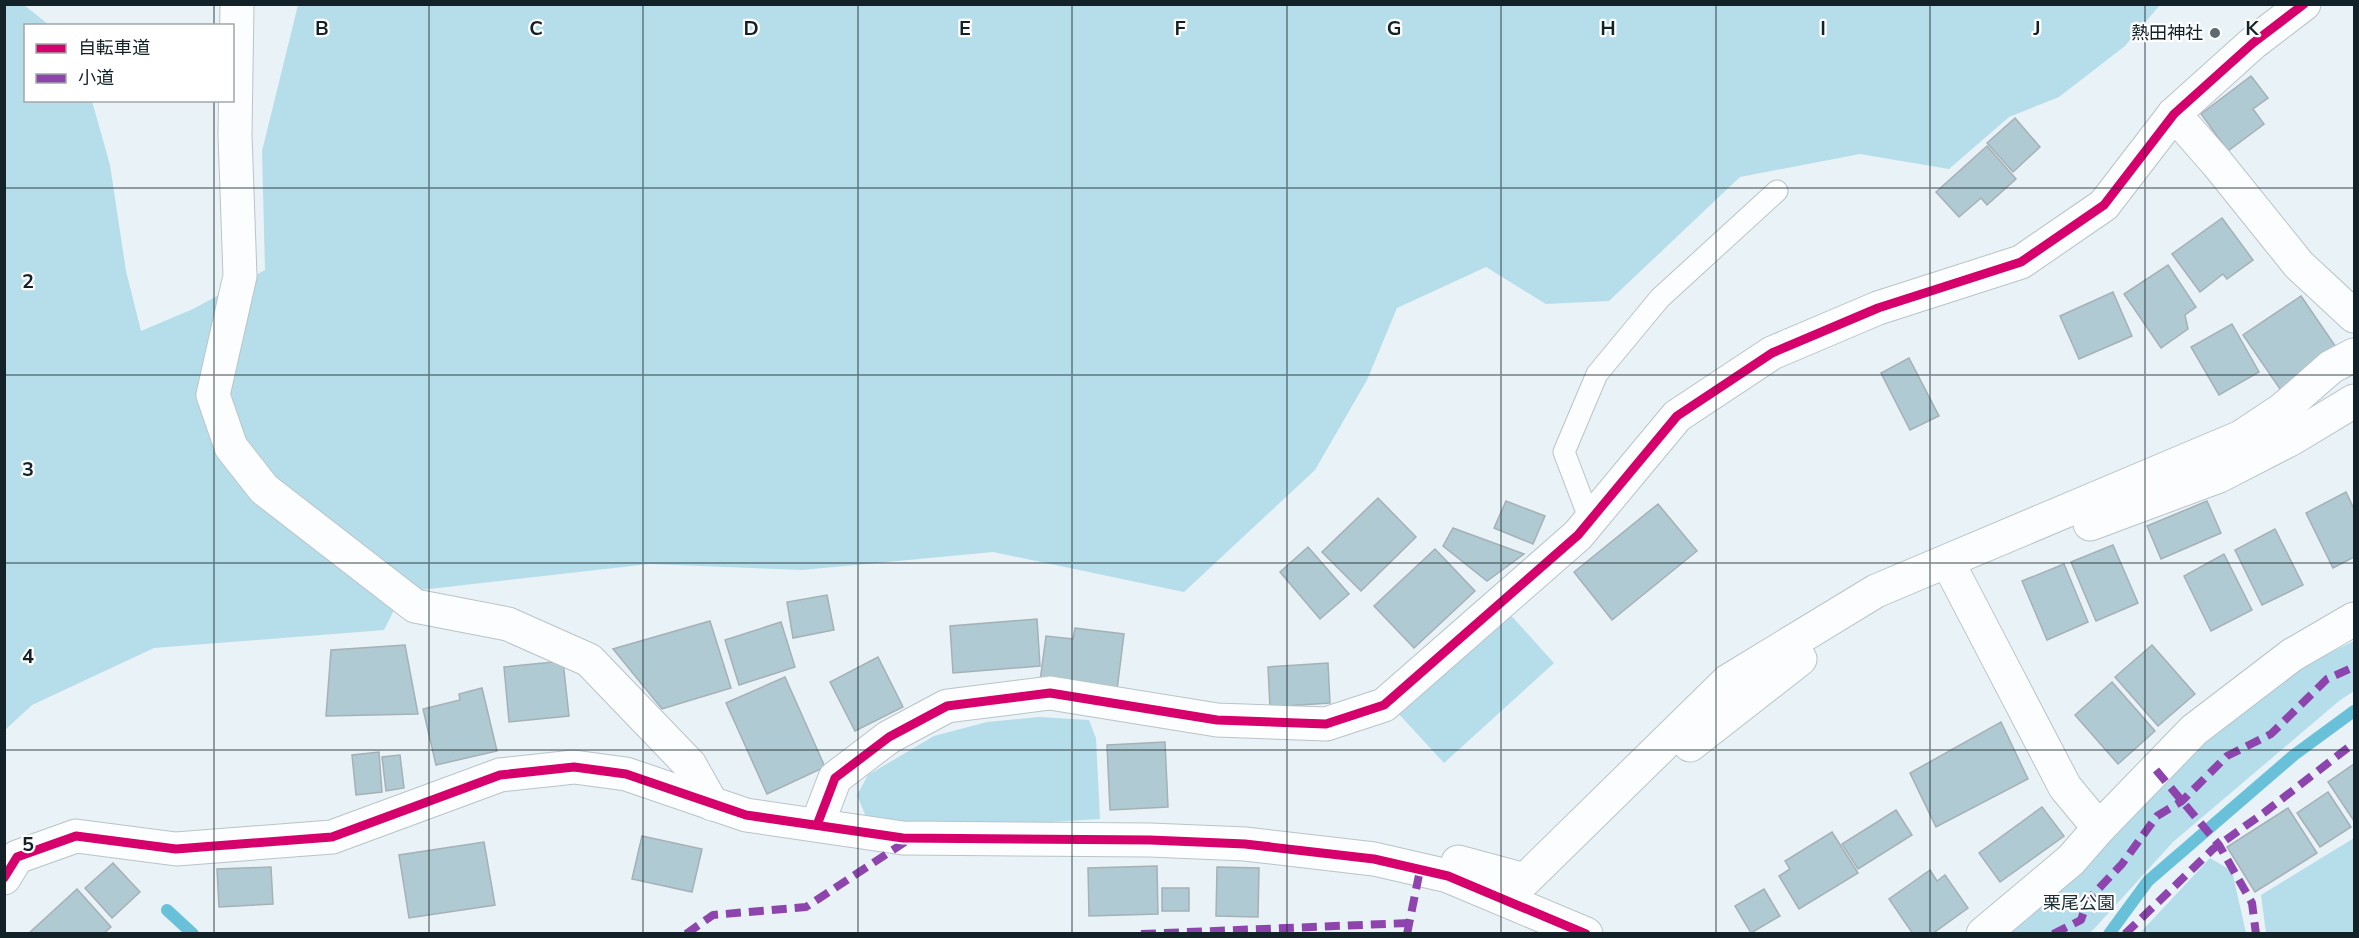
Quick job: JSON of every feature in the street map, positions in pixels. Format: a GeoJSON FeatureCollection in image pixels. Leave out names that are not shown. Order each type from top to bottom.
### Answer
{"type":"FeatureCollection","features":[{"type":"Feature","properties":{"kind":"street"},"geometry":{"type":"LineString","coordinates":[[237,4],[235,135],[240,276],[213,395],[231,447],[264,489],[415,606],[508,624],[589,660],[690,765],[712,804]]}},
{"type":"Feature","properties":{"kind":"street"},"geometry":{"type":"LineString","coordinates":[[817,825],[835,778],[889,737],[947,706],[1050,693],[1217,720],[1326,724],[1384,705],[1578,535],[1677,416],[1773,353],[1878,308],[2021,262],[2104,206],[2174,114],[2253,43],[2304,4]]}},
{"type":"Feature","properties":{"kind":"street"},"geometry":{"type":"LineString","coordinates":[[2174,114],[2217,163],[2299,265],[2355,316]]}},
{"type":"Feature","properties":{"kind":"street"},"geometry":{"type":"LineString","coordinates":[[1431,873],[1449,859],[1526,880],[1728,681],[1876,591],[2241,437],[2283,409],[2331,367],[2355,355]]}},
{"type":"Feature","properties":{"kind":"street"},"geometry":{"type":"LineString","coordinates":[[1534,912],[1564,867],[1638,790],[1699,737],[1798,661],[1875,608],[1954,574],[2219,476],[2291,440],[2355,401]]}},
{"type":"Feature","properties":{"kind":"street"},"geometry":{"type":"LineString","coordinates":[[1954,574],[2065,787],[2099,828]]}},
{"type":"Feature","properties":{"kind":"street"},"geometry":{"type":"LineString","coordinates":[[1983,933],[2071,860],[2193,730],[2292,655],[2355,619]]}},
{"type":"Feature","properties":{"kind":"street"},"geometry":{"type":"LineString","coordinates":[[4,878],[17,857],[76,836],[176,849],[332,837],[500,775],[574,767],[626,774],[746,815],[903,838],[1126,840],[1245,844],[1374,859],[1448,876],[1586,933]]}},
{"type":"Feature","properties":{"kind":"lane"},"geometry":{"type":"LineString","coordinates":[[1590,520],[1564,452],[1597,374],[1660,298],[1777,191]]}},
{"type":"Feature","properties":{"kind":"green space"},"geometry":{"type":"Polygon","coordinates":[[[5,5],[24,5],[48,24],[24,24],[24,102],[92,102],[110,165],[126,271],[141,331],[193,309],[265,270],[262,151],[298,5],[2160,5],[2125,46],[2059,97],[2009,117],[1949,169],[1860,154],[1740,177],[1609,301],[1546,304],[1486,267],[1397,308],[1367,380],[1315,470],[1184,592],[993,552],[802,570],[649,564],[403,592],[384,630],[154,648],[32,705],[5,730],[5,5]]]}},
{"type":"Feature","properties":{"kind":"green space"},"geometry":{"type":"Polygon","coordinates":[[[1507,611],[1554,663],[1444,763],[1397,712],[1507,611]]]}},
{"type":"Feature","properties":{"kind":"green space","name":"栗尾公園"},"geometry":{"type":"Polygon","coordinates":[[[2354,641],[2354,691],[2339,701],[2173,842],[2093,930],[2088,934],[1992,934],[2186,759],[2299,668],[2354,641]]]}},
{"type":"Feature","properties":{"kind":"green space"},"geometry":{"type":"Polygon","coordinates":[[[1039,717],[1089,720],[1096,738],[1100,819],[929,829],[866,817],[857,795],[868,775],[934,736],[987,722],[1039,717]]]}},
{"type":"Feature","properties":{"kind":"green space"},"geometry":{"type":"Polygon","coordinates":[[[2354,838],[2354,933],[2266,933],[2261,895],[2354,838]]]}},
{"type":"Feature","properties":{"kind":"green space"},"geometry":{"type":"Polygon","coordinates":[[[2210,858],[2232,871],[2246,933],[2140,933],[2210,858]]]}},
{"type":"Feature","properties":{"kind":"building"},"geometry":{"type":"Polygon","coordinates":[[[2251,76],[2268,98],[2253,109],[2264,124],[2228,151],[2201,114],[2251,76]]]}},
{"type":"Feature","properties":{"kind":"building"},"geometry":{"type":"Polygon","coordinates":[[[2015,118],[2040,147],[2013,172],[1987,143],[2015,118]]]}},
{"type":"Feature","properties":{"kind":"building"},"geometry":{"type":"Polygon","coordinates":[[[1987,146],[2016,179],[1987,205],[1981,198],[1959,217],[1936,192],[1987,146]]]}},
{"type":"Feature","properties":{"kind":"building"},"geometry":{"type":"Polygon","coordinates":[[[2222,218],[2253,260],[2227,279],[2223,274],[2200,292],[2172,254],[2222,218]]]}},
{"type":"Feature","properties":{"kind":"building"},"geometry":{"type":"Polygon","coordinates":[[[2168,265],[2196,307],[2185,315],[2188,329],[2161,348],[2124,294],[2168,265]]]}},
{"type":"Feature","properties":{"kind":"building"},"geometry":{"type":"Polygon","coordinates":[[[2113,292],[2132,336],[2079,359],[2060,316],[2113,292]]]}},
{"type":"Feature","properties":{"kind":"building"},"geometry":{"type":"Polygon","coordinates":[[[2301,296],[2338,350],[2280,389],[2243,335],[2301,296]]]}},
{"type":"Feature","properties":{"kind":"building"},"geometry":{"type":"Polygon","coordinates":[[[2232,324],[2259,372],[2219,395],[2191,347],[2232,324]]]}},
{"type":"Feature","properties":{"kind":"building"},"geometry":{"type":"Polygon","coordinates":[[[1909,358],[1939,416],[1910,430],[1881,373],[1909,358]]]}},
{"type":"Feature","properties":{"kind":"building"},"geometry":{"type":"Polygon","coordinates":[[[2346,492],[2354,509],[2354,557],[2333,568],[2306,513],[2346,492]]]}},
{"type":"Feature","properties":{"kind":"building"},"geometry":{"type":"Polygon","coordinates":[[[1378,498],[1416,537],[1361,591],[1322,552],[1378,498]]]}},
{"type":"Feature","properties":{"kind":"building"},"geometry":{"type":"Polygon","coordinates":[[[1506,501],[1545,516],[1533,544],[1494,528],[1506,501]]]}},
{"type":"Feature","properties":{"kind":"building"},"geometry":{"type":"Polygon","coordinates":[[[2207,501],[2221,533],[2161,559],[2147,526],[2207,501]]]}},
{"type":"Feature","properties":{"kind":"building"},"geometry":{"type":"Polygon","coordinates":[[[1658,504],[1697,551],[1612,620],[1574,572],[1658,504]]]}},
{"type":"Feature","properties":{"kind":"building"},"geometry":{"type":"Polygon","coordinates":[[[1453,528],[1524,554],[1487,581],[1443,546],[1453,528]]]}},
{"type":"Feature","properties":{"kind":"building"},"geometry":{"type":"Polygon","coordinates":[[[2275,529],[2303,585],[2262,605],[2235,550],[2275,529]]]}},
{"type":"Feature","properties":{"kind":"building"},"geometry":{"type":"Polygon","coordinates":[[[2113,545],[2138,603],[2096,621],[2071,562],[2113,545]]]}},
{"type":"Feature","properties":{"kind":"building"},"geometry":{"type":"Polygon","coordinates":[[[1308,547],[1349,594],[1320,619],[1280,572],[1308,547]]]}},
{"type":"Feature","properties":{"kind":"building"},"geometry":{"type":"Polygon","coordinates":[[[1435,549],[1475,591],[1414,648],[1374,606],[1435,549]]]}},
{"type":"Feature","properties":{"kind":"building"},"geometry":{"type":"Polygon","coordinates":[[[2224,554],[2252,610],[2211,631],[2184,576],[2224,554]]]}},
{"type":"Feature","properties":{"kind":"building"},"geometry":{"type":"Polygon","coordinates":[[[2064,564],[2088,622],[2047,640],[2022,581],[2064,564]]]}},
{"type":"Feature","properties":{"kind":"building"},"geometry":{"type":"Polygon","coordinates":[[[827,595],[834,630],[793,638],[787,602],[827,595]]]}},
{"type":"Feature","properties":{"kind":"building"},"geometry":{"type":"Polygon","coordinates":[[[1037,619],[1040,666],[953,673],[950,626],[1037,619]]]}},
{"type":"Feature","properties":{"kind":"building"},"geometry":{"type":"Polygon","coordinates":[[[710,621],[731,688],[662,709],[613,649],[710,621]]]}},
{"type":"Feature","properties":{"kind":"building"},"geometry":{"type":"Polygon","coordinates":[[[781,622],[795,667],[739,685],[725,640],[781,622]]]}},
{"type":"Feature","properties":{"kind":"building"},"geometry":{"type":"Polygon","coordinates":[[[1075,628],[1124,634],[1117,690],[1040,681],[1046,636],[1073,639],[1075,628]]]}},
{"type":"Feature","properties":{"kind":"building"},"geometry":{"type":"Polygon","coordinates":[[[405,645],[418,714],[326,716],[331,650],[405,645]]]}},
{"type":"Feature","properties":{"kind":"building"},"geometry":{"type":"Polygon","coordinates":[[[2152,645],[2195,694],[2158,726],[2115,677],[2152,645]]]}},
{"type":"Feature","properties":{"kind":"building"},"geometry":{"type":"Polygon","coordinates":[[[878,657],[903,707],[855,731],[830,682],[878,657]]]}},
{"type":"Feature","properties":{"kind":"building"},"geometry":{"type":"Polygon","coordinates":[[[563,661],[569,716],[509,722],[504,667],[563,661]]]}},
{"type":"Feature","properties":{"kind":"building"},"geometry":{"type":"Polygon","coordinates":[[[1328,663],[1330,703],[1270,707],[1268,667],[1328,663]]]}},
{"type":"Feature","properties":{"kind":"building"},"geometry":{"type":"Polygon","coordinates":[[[785,677],[825,767],[767,794],[726,703],[785,677]]]}},
{"type":"Feature","properties":{"kind":"building"},"geometry":{"type":"Polygon","coordinates":[[[2112,682],[2155,731],[2118,764],[2075,715],[2112,682]]]}},
{"type":"Feature","properties":{"kind":"building"},"geometry":{"type":"Polygon","coordinates":[[[482,688],[497,751],[436,765],[423,709],[460,700],[459,694],[482,688]]]}},
{"type":"Feature","properties":{"kind":"building"},"geometry":{"type":"Polygon","coordinates":[[[2001,722],[2028,779],[1936,827],[1910,773],[2001,722]]]}},
{"type":"Feature","properties":{"kind":"building"},"geometry":{"type":"Polygon","coordinates":[[[1165,742],[1168,807],[1110,810],[1107,745],[1165,742]]]}},
{"type":"Feature","properties":{"kind":"building"},"geometry":{"type":"Polygon","coordinates":[[[379,752],[382,792],[356,795],[352,755],[379,752]]]}},
{"type":"Feature","properties":{"kind":"building"},"geometry":{"type":"Polygon","coordinates":[[[400,755],[404,788],[386,791],[382,757],[400,755]]]}},
{"type":"Feature","properties":{"kind":"building"},"geometry":{"type":"Polygon","coordinates":[[[2354,764],[2354,821],[2328,782],[2354,764]]]}},
{"type":"Feature","properties":{"kind":"building"},"geometry":{"type":"Polygon","coordinates":[[[2328,792],[2351,827],[2320,847],[2297,813],[2328,792]]]}},
{"type":"Feature","properties":{"kind":"building"},"geometry":{"type":"Polygon","coordinates":[[[2042,807],[2064,836],[2000,882],[1979,853],[2042,807]]]}},
{"type":"Feature","properties":{"kind":"building"},"geometry":{"type":"Polygon","coordinates":[[[2288,808],[2317,853],[2255,892],[2227,847],[2288,808]]]}},
{"type":"Feature","properties":{"kind":"building"},"geometry":{"type":"Polygon","coordinates":[[[1896,810],[1912,835],[1858,869],[1842,844],[1896,810]]]}},
{"type":"Feature","properties":{"kind":"building"},"geometry":{"type":"Polygon","coordinates":[[[1832,832],[1858,873],[1799,909],[1779,876],[1790,869],[1785,861],[1832,832]]]}},
{"type":"Feature","properties":{"kind":"building"},"geometry":{"type":"Polygon","coordinates":[[[642,836],[702,849],[692,892],[632,879],[642,836]]]}},
{"type":"Feature","properties":{"kind":"building"},"geometry":{"type":"Polygon","coordinates":[[[484,842],[495,905],[409,918],[399,855],[484,842]]]}},
{"type":"Feature","properties":{"kind":"building"},"geometry":{"type":"Polygon","coordinates":[[[113,863],[140,892],[112,918],[85,888],[113,863]]]}},
{"type":"Feature","properties":{"kind":"building"},"geometry":{"type":"Polygon","coordinates":[[[1157,866],[1158,914],[1089,916],[1088,868],[1157,866]]]}},
{"type":"Feature","properties":{"kind":"building"},"geometry":{"type":"Polygon","coordinates":[[[271,867],[273,904],[219,907],[217,869],[271,867]]]}},
{"type":"Feature","properties":{"kind":"building"},"geometry":{"type":"Polygon","coordinates":[[[1217,867],[1259,868],[1258,917],[1216,916],[1217,867]]]}},
{"type":"Feature","properties":{"kind":"building"},"geometry":{"type":"Polygon","coordinates":[[[1930,870],[1937,881],[1945,875],[1968,908],[1932,934],[1913,934],[1889,899],[1930,870]]]}},
{"type":"Feature","properties":{"kind":"building"},"geometry":{"type":"Polygon","coordinates":[[[1162,888],[1189,888],[1189,911],[1162,911],[1162,888]]]}},
{"type":"Feature","properties":{"kind":"building"},"geometry":{"type":"Polygon","coordinates":[[[77,889],[111,927],[103,934],[28,934],[77,889]]]}},
{"type":"Feature","properties":{"kind":"building"},"geometry":{"type":"Polygon","coordinates":[[[1764,889],[1780,916],[1751,933],[1735,906],[1764,889]]]}},
{"type":"Feature","properties":{"kind":"waterway"},"geometry":{"type":"LineString","coordinates":[[2109,934],[2148,881],[2294,755],[2354,711]]}},
{"type":"Feature","properties":{"kind":"waterway"},"geometry":{"type":"LineString","coordinates":[[167,910],[193,934]]}},
{"type":"Feature","properties":{"kind":"marked path"},"geometry":{"type":"LineString","coordinates":[[2053,934],[2081,920],[2088,900],[2122,864],[2157,816],[2182,801],[2227,756],[2271,734],[2327,679],[2354,667]]}},
{"type":"Feature","properties":{"kind":"marked path"},"geometry":{"type":"LineString","coordinates":[[2125,934],[2213,849],[2354,743]]}},
{"type":"Feature","properties":{"kind":"marked path"},"geometry":{"type":"LineString","coordinates":[[2156,770],[2219,845],[2252,903],[2256,934]]}},
{"type":"Feature","properties":{"kind":"marked path"},"geometry":{"type":"LineString","coordinates":[[686,934],[713,915],[806,907],[905,842]]}},
{"type":"Feature","properties":{"kind":"marked path"},"geometry":{"type":"LineString","coordinates":[[1407,934],[1420,870]]}},
{"type":"Feature","properties":{"kind":"marked path"},"geometry":{"type":"LineString","coordinates":[[1141,934],[1409,923]]}},
{"type":"Feature","properties":{"kind":"cycle path"},"geometry":{"type":"LineString","coordinates":[[817,825],[835,778],[889,737],[947,706],[1050,693],[1217,720],[1326,724],[1384,705],[1578,535],[1677,416],[1772,353],[1878,308],[2021,262],[2104,205],[2174,114],[2253,43],[2304,4]]}},
{"type":"Feature","properties":{"kind":"cycle path"},"geometry":{"type":"LineString","coordinates":[[4,878],[17,857],[76,836],[176,849],[332,837],[500,775],[574,767],[626,774],[746,815],[903,838],[1150,840],[1245,844],[1374,859],[1448,876],[1586,934]]}},
{"type":"Feature","properties":{"kind":"place","name":"熱田神社"},"geometry":{"type":"Point","coordinates":[2215,33]}}]}
